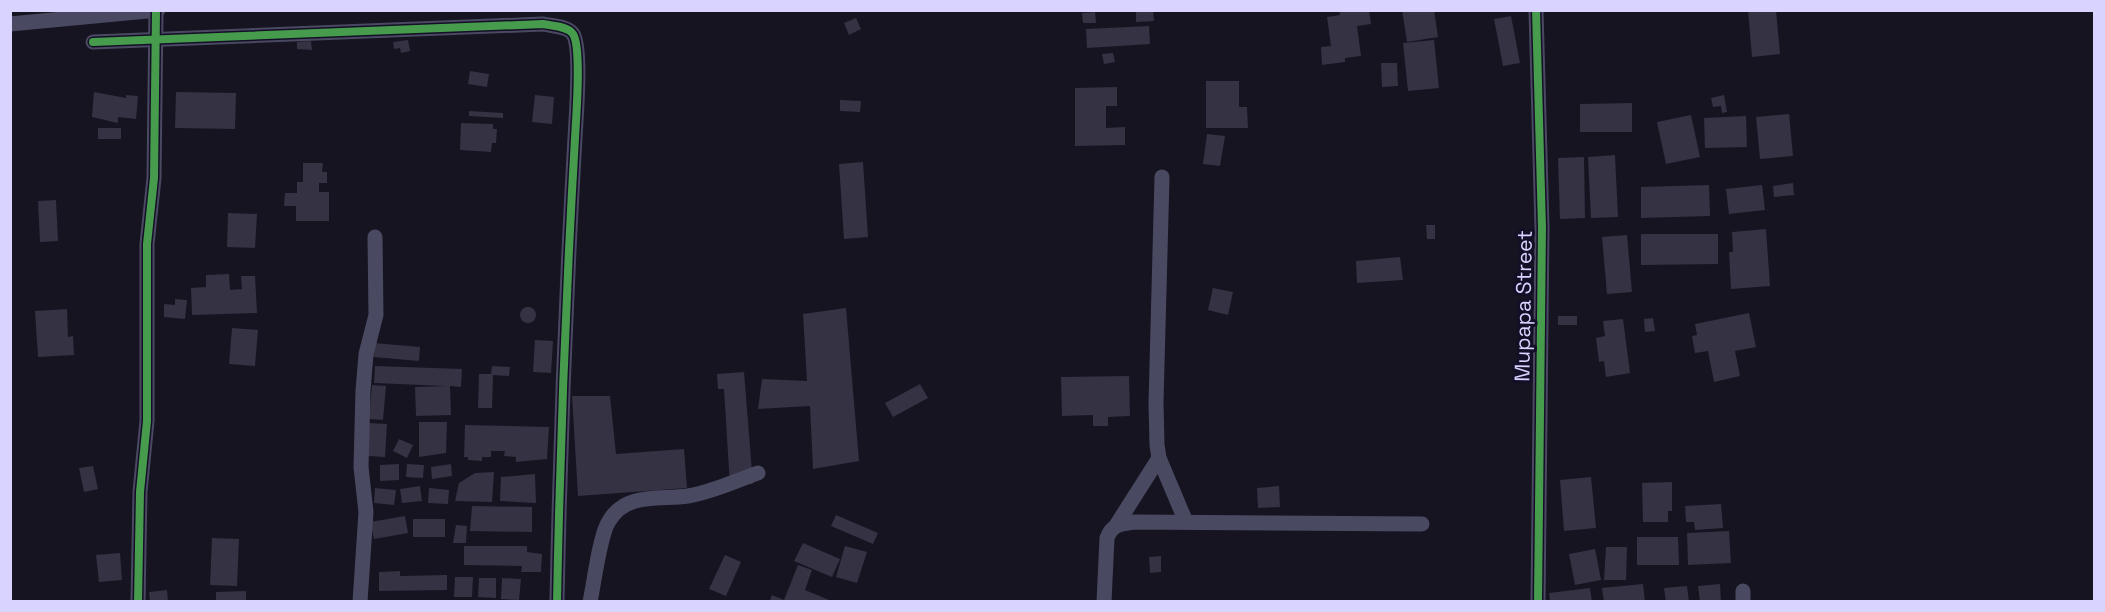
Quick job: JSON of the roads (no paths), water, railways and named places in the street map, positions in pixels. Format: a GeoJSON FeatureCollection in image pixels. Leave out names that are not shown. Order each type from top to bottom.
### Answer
{"type":"FeatureCollection","features":[{"type":"Feature","properties":{"kind":"street"},"geometry":{"type":"LineString","coordinates":[[10,24],[157,10],[153,178],[147,244],[147,422],[140,492],[138,602]]}},
{"type":"Feature","properties":{"kind":"street","name":"Mupapa Street"},"geometry":{"type":"LineString","coordinates":[[1536,10],[1542,228],[1538,602]]}},
{"type":"Feature","properties":{"kind":"street"},"geometry":{"type":"LineString","coordinates":[[93,42],[155,42],[543,24],[567,29],[573,33],[577,48],[576,116],[566,272],[557,602]]}},
{"type":"Feature","properties":{"kind":"street"},"geometry":{"type":"LineString","coordinates":[[1162,177],[1156,403],[1159,458],[1186,522]]}},
{"type":"Feature","properties":{"kind":"street"},"geometry":{"type":"LineString","coordinates":[[360,602],[366,512],[360,467],[363,391],[366,354],[376,315],[375,237]]}},
{"type":"Feature","properties":{"kind":"street"},"geometry":{"type":"LineString","coordinates":[[1117,525],[1159,458]]}},
{"type":"Feature","properties":{"kind":"street"},"geometry":{"type":"LineString","coordinates":[[590,602],[603,535],[607,522],[616,510],[630,502],[687,496],[758,473]]}},
{"type":"Feature","properties":{"kind":"street"},"geometry":{"type":"LineString","coordinates":[[1104,602],[1107,538],[1110,529],[1117,525],[1186,522],[1422,525]]}}]}
